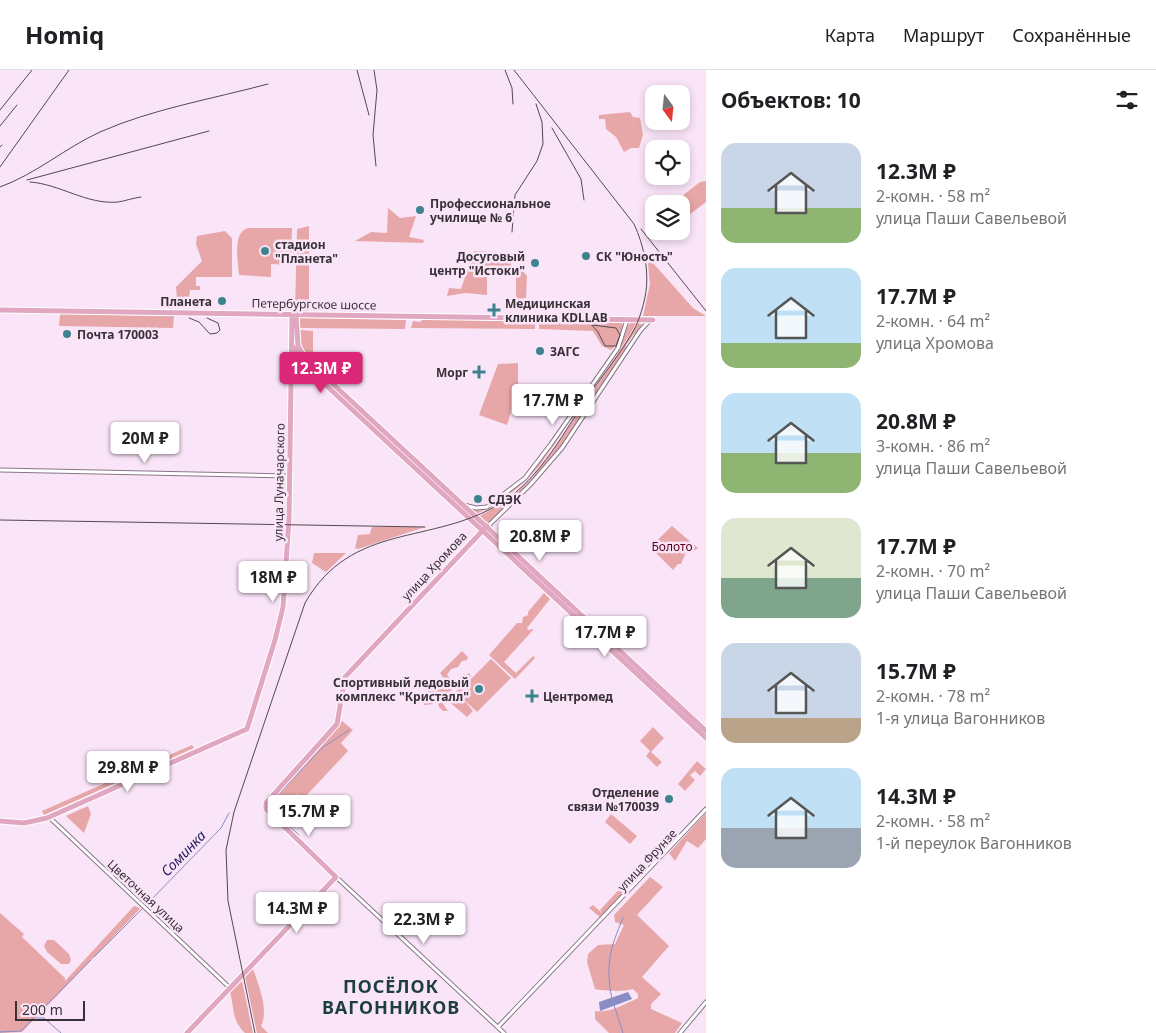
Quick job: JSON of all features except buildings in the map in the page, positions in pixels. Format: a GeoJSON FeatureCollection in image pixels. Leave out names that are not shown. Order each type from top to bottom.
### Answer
{"type":"FeatureCollection","features":[{"type":"Feature","properties":{"kind":"main road","name":"Петербургское шоссе"},"geometry":{"type":"LineString","coordinates":[[0,309],[651,320]]}},
{"type":"Feature","properties":{"kind":"main road","name":"улица Луначарского"},"geometry":{"type":"LineString","coordinates":[[50,817],[247,728],[282,615],[288,542],[291,364],[295,315]]}},
{"type":"Feature","properties":{"kind":"main road"},"geometry":{"type":"LineString","coordinates":[[295,315],[297,344],[301,362],[464,505],[485,528]]}},
{"type":"Feature","properties":{"kind":"main road","name":"Петербургское шоссе"},"geometry":{"type":"LineString","coordinates":[[595,319],[628,320]]}},
{"type":"Feature","properties":{"kind":"main road"},"geometry":{"type":"LineString","coordinates":[[292,347],[706,738]]}},
{"type":"Feature","properties":{"kind":"main road","name":"улица Хромова"},"geometry":{"type":"LineString","coordinates":[[336,877],[265,806],[337,724],[345,677],[485,528]]}},
{"type":"Feature","properties":{"kind":"main road"},"geometry":{"type":"LineString","coordinates":[[577,615],[706,731]]}},
{"type":"Feature","properties":{"kind":"main road"},"geometry":{"type":"LineString","coordinates":[[0,821],[27,822],[50,817]]}},
{"type":"Feature","properties":{"kind":"main road"},"geometry":{"type":"LineString","coordinates":[[187,1033],[243,977],[336,877]]}},
{"type":"Feature","properties":{"kind":"street"},"geometry":{"type":"LineString","coordinates":[[464,505],[476,508],[487,507],[525,478],[552,444],[618,348],[628,320]]}},
{"type":"Feature","properties":{"kind":"street","name":"улица Хромова"},"geometry":{"type":"LineString","coordinates":[[485,528],[530,485],[562,448],[642,329],[651,320]]}},
{"type":"Feature","properties":{"kind":"street"},"geometry":{"type":"LineString","coordinates":[[620,321],[624,324],[625,329]]}},
{"type":"Feature","properties":{"kind":"street"},"geometry":{"type":"LineString","coordinates":[[291,364],[299,354]]}},
{"type":"Feature","properties":{"kind":"street"},"geometry":{"type":"LineString","coordinates":[[291,364],[301,362]]}},
{"type":"Feature","properties":{"kind":"street"},"geometry":{"type":"LineString","coordinates":[[0,470],[290,476]]}},
{"type":"Feature","properties":{"kind":"street","name":"улица Фрунзе"},"geometry":{"type":"LineString","coordinates":[[498,1027],[706,810]]}},
{"type":"Feature","properties":{"kind":"street","name":"Цветочная улица"},"geometry":{"type":"LineString","coordinates":[[50,817],[230,988]]}},
{"type":"Feature","properties":{"kind":"street"},"geometry":{"type":"LineString","coordinates":[[336,877],[504,1033]]}},
{"type":"Feature","properties":{"kind":"street"},"geometry":{"type":"LineString","coordinates":[[680,1033],[706,1002]]}},
{"type":"Feature","properties":{"kind":"green space"},"geometry":{"type":"Polygon","coordinates":[[[630,112],[633,117],[640,118],[643,135],[639,148],[631,148],[624,152],[616,137],[606,129],[605,119],[599,119],[599,115],[630,112]]]}},
{"type":"Feature","properties":{"kind":"green space"},"geometry":{"type":"Polygon","coordinates":[[[706,181],[706,202],[690,214],[690,195],[683,195],[700,182],[706,181]]]}},
{"type":"Feature","properties":{"kind":"green space"},"geometry":{"type":"Polygon","coordinates":[[[388,208],[400,218],[416,216],[409,237],[424,240],[423,243],[355,241],[371,232],[387,233],[388,208]]]}},
{"type":"Feature","properties":{"kind":"green space"},"geometry":{"type":"Polygon","coordinates":[[[309,226],[309,310],[307,313],[295,312],[297,229],[309,226]]]}},
{"type":"Feature","properties":{"kind":"green space","name":"стадион \"Планета\""},"geometry":{"type":"Polygon","coordinates":[[[248,228],[292,228],[291,265],[271,264],[271,277],[239,275],[238,241],[243,231],[248,228]]]}},
{"type":"Feature","properties":{"kind":"green space"},"geometry":{"type":"Polygon","coordinates":[[[225,231],[232,238],[232,277],[196,277],[196,286],[200,286],[200,290],[190,290],[189,299],[177,299],[176,287],[202,261],[196,244],[197,236],[225,231]]]}},
{"type":"Feature","properties":{"kind":"green space"},"geometry":{"type":"Polygon","coordinates":[[[474,251],[522,253],[521,260],[511,261],[511,268],[520,268],[527,276],[526,298],[516,299],[516,274],[487,273],[487,295],[466,293],[447,296],[449,288],[461,289],[474,251]]]}},
{"type":"Feature","properties":{"kind":"green space"},"geometry":{"type":"Polygon","coordinates":[[[648,263],[653,263],[693,308],[706,316],[643,316],[650,284],[648,263]]]}},
{"type":"Feature","properties":{"kind":"green space"},"geometry":{"type":"Polygon","coordinates":[[[60,314],[174,316],[173,328],[59,326],[60,314]]]}},
{"type":"Feature","properties":{"kind":"green space"},"geometry":{"type":"Polygon","coordinates":[[[300,318],[406,320],[405,329],[300,328],[300,318]]]}},
{"type":"Feature","properties":{"kind":"green space"},"geometry":{"type":"Polygon","coordinates":[[[422,319],[535,321],[535,329],[411,328],[413,321],[421,322],[422,319]]]}},
{"type":"Feature","properties":{"kind":"green space"},"geometry":{"type":"Polygon","coordinates":[[[539,320],[621,323],[624,326],[619,343],[611,350],[602,346],[593,331],[539,329],[539,320]]]}},
{"type":"Feature","properties":{"kind":"green space"},"geometry":{"type":"Polygon","coordinates":[[[631,322],[637,322],[629,336],[600,378],[616,353],[629,325],[631,322]]]}},
{"type":"Feature","properties":{"kind":"green space"},"geometry":{"type":"Polygon","coordinates":[[[639,322],[642,325],[626,345],[627,348],[561,447],[537,475],[489,523],[485,522],[480,516],[513,496],[532,478],[552,452],[639,322]]]}},
{"type":"Feature","properties":{"kind":"green space"},"geometry":{"type":"Polygon","coordinates":[[[300,330],[313,331],[313,362],[302,348],[300,330]]]}},
{"type":"Feature","properties":{"kind":"green space"},"geometry":{"type":"Polygon","coordinates":[[[518,363],[518,390],[507,425],[479,415],[498,364],[518,363]]]}},
{"type":"Feature","properties":{"kind":"green space"},"geometry":{"type":"Polygon","coordinates":[[[566,427],[540,465],[519,487],[501,500],[517,486],[566,427]]]}},
{"type":"Feature","properties":{"kind":"green space"},"geometry":{"type":"Polygon","coordinates":[[[495,504],[476,514],[471,509],[482,510],[495,504]]]}},
{"type":"Feature","properties":{"kind":"green space","name":"Болото"},"geometry":{"type":"Polygon","coordinates":[[[672,526],[698,548],[691,553],[686,552],[681,564],[678,564],[673,570],[650,547],[672,526]]]}},
{"type":"Feature","properties":{"kind":"green space"},"geometry":{"type":"Polygon","coordinates":[[[372,527],[425,527],[358,549],[355,548],[358,535],[370,534],[372,527]]]}},
{"type":"Feature","properties":{"kind":"green space"},"geometry":{"type":"Polygon","coordinates":[[[314,553],[346,553],[326,572],[312,563],[314,553]]]}},
{"type":"Feature","properties":{"kind":"green space"},"geometry":{"type":"Polygon","coordinates":[[[544,593],[550,599],[527,628],[528,630],[534,629],[504,662],[516,673],[533,656],[535,658],[515,679],[489,655],[517,623],[522,623],[523,617],[528,615],[528,612],[544,593]]]}},
{"type":"Feature","properties":{"kind":"green space"},"geometry":{"type":"Polygon","coordinates":[[[462,651],[468,657],[467,660],[462,661],[458,667],[451,669],[447,675],[453,681],[469,673],[471,676],[458,683],[441,701],[448,711],[443,711],[439,707],[436,694],[433,695],[433,704],[424,705],[424,695],[428,692],[426,688],[431,679],[446,681],[440,673],[462,651]]]}},
{"type":"Feature","properties":{"kind":"green space","name":"Спортивный ледовый комплекс \"Кристалл\""},"geometry":{"type":"Polygon","coordinates":[[[491,659],[511,678],[477,712],[463,699],[473,711],[467,717],[446,699],[466,684],[491,659]]]}},
{"type":"Feature","properties":{"kind":"green space"},"geometry":{"type":"Polygon","coordinates":[[[342,721],[353,730],[341,743],[348,751],[303,799],[297,794],[283,807],[278,819],[267,809],[266,805],[342,721]]]}},
{"type":"Feature","properties":{"kind":"green space"},"geometry":{"type":"Polygon","coordinates":[[[653,727],[664,738],[651,752],[662,762],[657,767],[646,756],[650,751],[640,741],[653,727]]]}},
{"type":"Feature","properties":{"kind":"green space"},"geometry":{"type":"Polygon","coordinates":[[[192,745],[194,748],[44,815],[42,811],[192,745]]]}},
{"type":"Feature","properties":{"kind":"green space"},"geometry":{"type":"Polygon","coordinates":[[[697,761],[706,769],[700,776],[695,771],[690,775],[695,780],[685,791],[678,784],[697,761]]]}},
{"type":"Feature","properties":{"kind":"green space"},"geometry":{"type":"Polygon","coordinates":[[[88,806],[91,814],[84,833],[66,816],[88,806]]]}},
{"type":"Feature","properties":{"kind":"green space"},"geometry":{"type":"Polygon","coordinates":[[[706,813],[706,839],[698,848],[687,841],[675,861],[669,853],[706,813]]]}},
{"type":"Feature","properties":{"kind":"green space"},"geometry":{"type":"Polygon","coordinates":[[[611,814],[637,836],[630,844],[605,822],[611,814]]]}},
{"type":"Feature","properties":{"kind":"green space"},"geometry":{"type":"Polygon","coordinates":[[[636,871],[638,873],[627,886],[639,874],[640,877],[601,918],[589,908],[593,905],[602,913],[600,910],[636,871]]]}},
{"type":"Feature","properties":{"kind":"green space"},"geometry":{"type":"Polygon","coordinates":[[[650,877],[663,887],[637,915],[669,946],[642,977],[661,994],[651,1004],[651,1009],[682,1023],[675,1033],[609,1033],[595,1019],[595,1011],[617,1008],[638,998],[638,994],[633,989],[614,991],[595,989],[587,962],[588,954],[598,945],[615,944],[624,925],[615,922],[614,915],[650,877]]]}},
{"type":"Feature","properties":{"kind":"green space"},"geometry":{"type":"Polygon","coordinates":[[[134,906],[140,908],[22,1032],[0,1033],[0,913],[24,934],[22,937],[65,978],[65,981],[134,906]]]}},
{"type":"Feature","properties":{"kind":"green space"},"geometry":{"type":"Polygon","coordinates":[[[47,940],[54,940],[69,954],[71,960],[69,964],[61,964],[47,952],[44,946],[47,940]]]}},
{"type":"Feature","properties":{"kind":"green space"},"geometry":{"type":"Polygon","coordinates":[[[253,969],[264,1005],[261,1026],[268,1033],[257,1033],[245,977],[253,969]]]}},
{"type":"Feature","properties":{"kind":"green space"},"geometry":{"type":"Polygon","coordinates":[[[242,981],[253,1033],[245,1033],[237,1023],[234,1014],[230,992],[242,981]]]}},
{"type":"Feature","properties":{"kind":"water"},"geometry":{"type":"Polygon","coordinates":[[[628,992],[632,999],[600,1011],[599,1002],[628,992]]]}},
{"type":"Feature","properties":{"kind":"waterway"},"geometry":{"type":"LineString","coordinates":[[270,803],[322,748],[349,730]]}},
{"type":"Feature","properties":{"kind":"waterway"},"geometry":{"type":"LineString","coordinates":[[269,805],[268,807],[299,835]]}},
{"type":"Feature","properties":{"kind":"waterway","name":"Соминка"},"geometry":{"type":"LineString","coordinates":[[148,903],[221,828],[229,813]]}},
{"type":"Feature","properties":{"kind":"waterway","name":"Соминка"},"geometry":{"type":"LineString","coordinates":[[94,957],[142,909]]}},
{"type":"Feature","properties":{"kind":"waterway"},"geometry":{"type":"LineString","coordinates":[[612,999],[609,977],[610,957],[623,918]]}},
{"type":"Feature","properties":{"kind":"waterway","name":"Соминка"},"geometry":{"type":"LineString","coordinates":[[0,1032],[21,1031],[91,960]]}},
{"type":"Feature","properties":{"kind":"waterway"},"geometry":{"type":"LineString","coordinates":[[614,1005],[623,1033]]}},
{"type":"Feature","properties":{"kind":"waterway"},"geometry":{"type":"LineString","coordinates":[[36,1018],[44,1018],[61,1033]]}},
{"type":"Feature","properties":{"kind":"tram line"},"geometry":{"type":"LineString","coordinates":[[189,318],[199,322],[210,334],[217,333],[220,330],[218,323],[207,318]]}},
{"type":"Feature","properties":{"kind":"tram line"},"geometry":{"type":"LineString","coordinates":[[592,325],[616,328],[620,335],[616,346],[605,346],[592,325]]}},
{"type":"Feature","properties":{"kind":"railway"},"geometry":{"type":"LineString","coordinates":[[0,110],[32,70]]}},
{"type":"Feature","properties":{"kind":"railway"},"geometry":{"type":"LineString","coordinates":[[0,167],[69,70]]}},
{"type":"Feature","properties":{"kind":"railway"},"geometry":{"type":"LineString","coordinates":[[357,70],[369,115]]}},
{"type":"Feature","properties":{"kind":"railway"},"geometry":{"type":"LineString","coordinates":[[374,70],[377,90],[373,135],[376,166]]}},
{"type":"Feature","properties":{"kind":"railway"},"geometry":{"type":"LineString","coordinates":[[505,70],[512,88],[513,104]]}},
{"type":"Feature","properties":{"kind":"railway"},"geometry":{"type":"LineString","coordinates":[[255,1033],[228,901],[226,850],[234,812],[305,603],[324,577],[346,559],[369,547],[395,538],[448,525],[475,516],[501,503],[515,493],[540,467],[615,360],[636,326],[645,297],[646,269],[641,241],[634,224],[514,70]]}},
{"type":"Feature","properties":{"kind":"railway"},"geometry":{"type":"LineString","coordinates":[[0,187],[26,175],[87,138],[120,124],[161,111],[268,84]]}},
{"type":"Feature","properties":{"kind":"railway"},"geometry":{"type":"LineString","coordinates":[[512,232],[515,195],[537,161],[543,144],[542,122],[536,104]]}},
{"type":"Feature","properties":{"kind":"railway"},"geometry":{"type":"LineString","coordinates":[[0,126],[17,105]]}},
{"type":"Feature","properties":{"kind":"railway"},"geometry":{"type":"LineString","coordinates":[[552,128],[581,179],[584,200]]}},
{"type":"Feature","properties":{"kind":"railway"},"geometry":{"type":"LineString","coordinates":[[27,180],[209,131]]}},
{"type":"Feature","properties":{"kind":"railway"},"geometry":{"type":"LineString","coordinates":[[30,182],[52,186],[84,198],[107,202],[118,202],[141,197]]}},
{"type":"Feature","properties":{"kind":"railway"},"geometry":{"type":"LineString","coordinates":[[641,229],[706,311]]}},
{"type":"Feature","properties":{"kind":"railway"},"geometry":{"type":"LineString","coordinates":[[0,520],[425,527]]}},
{"type":"Feature","properties":{"kind":"place","name":"Профессиональное училище № 6"},"geometry":{"type":"Point","coordinates":[420,210]}},
{"type":"Feature","properties":{"kind":"place","name":"стадион \"Планета\""},"geometry":{"type":"Point","coordinates":[265,251]}},
{"type":"Feature","properties":{"kind":"place","name":"СК \"Юность\""},"geometry":{"type":"Point","coordinates":[586,256]}},
{"type":"Feature","properties":{"kind":"place","name":"Досуговый центр \"Истоки\""},"geometry":{"type":"Point","coordinates":[535,263]}},
{"type":"Feature","properties":{"kind":"place","name":"Планета"},"geometry":{"type":"Point","coordinates":[222,301]}},
{"type":"Feature","properties":{"kind":"place","name":"Медицинская клиника KDLLAB"},"geometry":{"type":"Point","coordinates":[494,310]}},
{"type":"Feature","properties":{"kind":"place","name":"Почта 170003"},"geometry":{"type":"Point","coordinates":[67,334]}},
{"type":"Feature","properties":{"kind":"place","name":"ЗАГС"},"geometry":{"type":"Point","coordinates":[540,351]}},
{"type":"Feature","properties":{"kind":"place","name":"Морг"},"geometry":{"type":"Point","coordinates":[479,372]}},
{"type":"Feature","properties":{"kind":"place","name":"СДЭК"},"geometry":{"type":"Point","coordinates":[478,499]}},
{"type":"Feature","properties":{"kind":"place","name":"Спортивный ледовый комплекс \"Кристалл\""},"geometry":{"type":"Point","coordinates":[479,689]}},
{"type":"Feature","properties":{"kind":"place","name":"Центромед"},"geometry":{"type":"Point","coordinates":[532,696]}},
{"type":"Feature","properties":{"kind":"place","name":"Отделение связи №170039"},"geometry":{"type":"Point","coordinates":[669,799]}},
{"type":"Feature","properties":{"kind":"district","name":"ПОСЁЛОК ВАГОННИКОВ"},"geometry":{"type":"Point","coordinates":[391,996]}}]}
